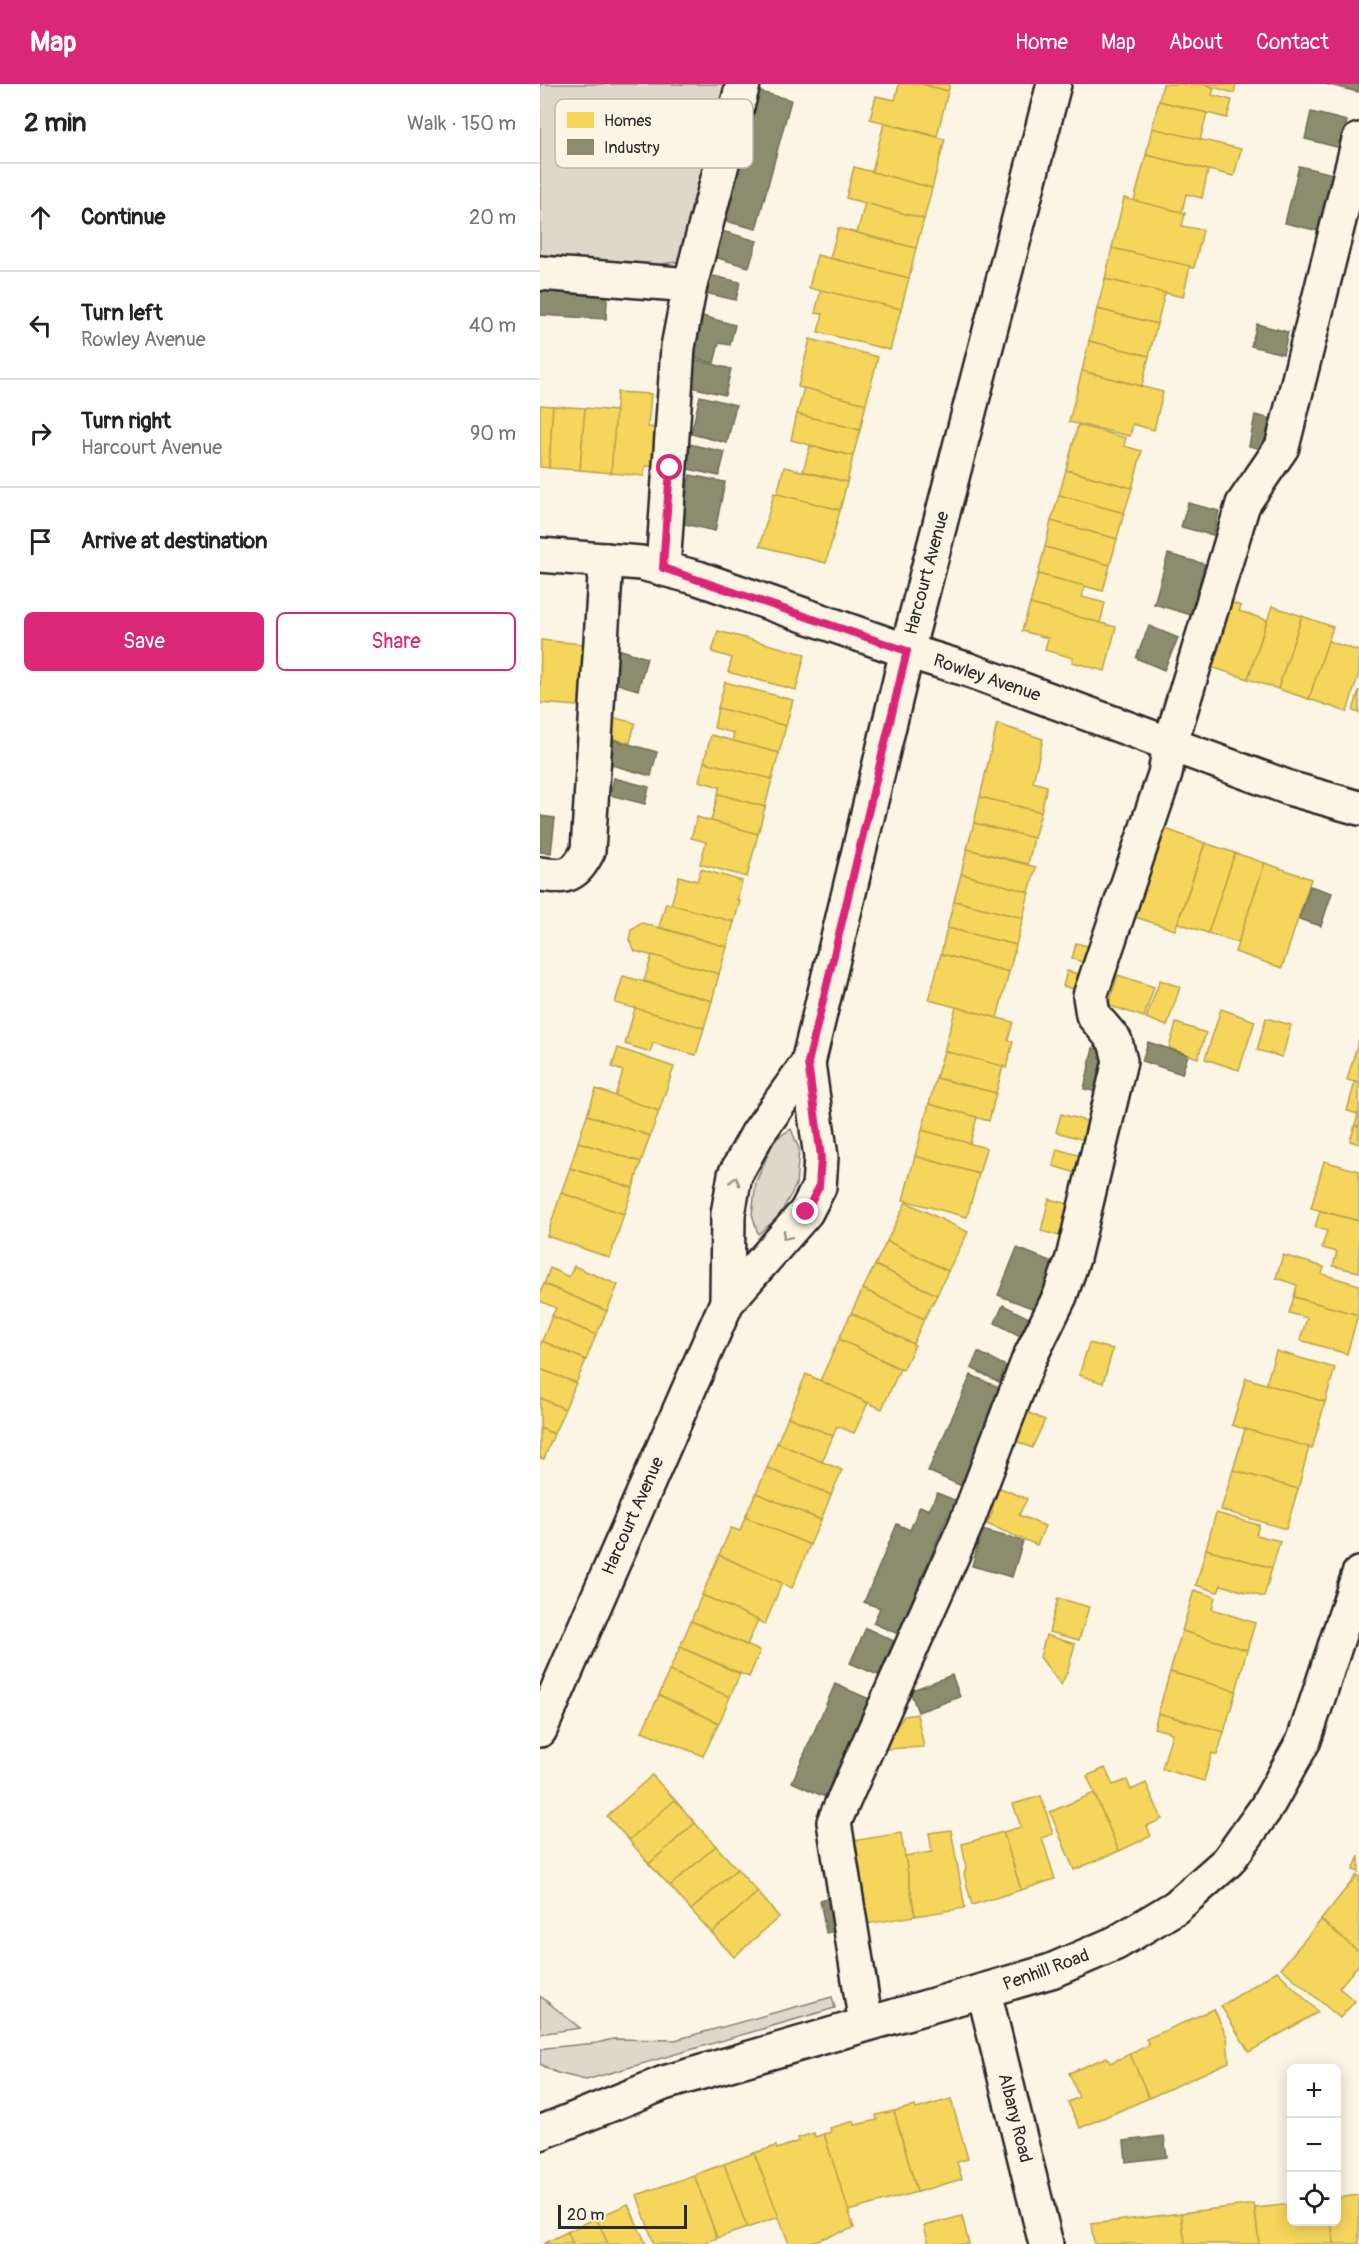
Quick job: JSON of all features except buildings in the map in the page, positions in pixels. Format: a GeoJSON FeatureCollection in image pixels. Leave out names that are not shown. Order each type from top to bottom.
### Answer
{"type":"FeatureCollection","features":[{"type":"Feature","properties":{"kind":"street"},"geometry":{"type":"LineString","coordinates":[[739,99],[743,84]]}},
{"type":"Feature","properties":{"kind":"street","name":"Harcourt Avenue"},"geometry":{"type":"LineString","coordinates":[[540,1730],[727,1302],[806,1212],[819,1187],[821,1157],[808,1063],[907,651],[1054,84]]}},
{"type":"Feature","properties":{"kind":"street"},"geometry":{"type":"LineString","coordinates":[[866,2024],[834,1822],[966,1524],[1029,1359],[1060,1296],[1073,1258],[1120,1061],[1115,1041],[1093,1015],[1090,996],[1165,774],[1170,745],[1244,504],[1282,447],[1359,140]]}},
{"type":"Feature","properties":{"kind":"street"},"geometry":{"type":"LineString","coordinates":[[663,568],[678,347],[690,285],[721,168]]}},
{"type":"Feature","properties":{"kind":"street"},"geometry":{"type":"LineString","coordinates":[[540,273],[690,285]]}},
{"type":"Feature","properties":{"kind":"street","name":"Rowley Avenue"},"geometry":{"type":"LineString","coordinates":[[540,555],[640,563],[663,568],[969,670],[1292,789],[1359,808]]}},
{"type":"Feature","properties":{"kind":"street"},"geometry":{"type":"LineString","coordinates":[[540,874],[561,877],[579,867],[588,851],[606,560]]}},
{"type":"Feature","properties":{"kind":"street","name":"Harcourt Avenue"},"geometry":{"type":"LineString","coordinates":[[727,1302],[728,1214],[735,1175],[758,1133],[808,1063]]}},
{"type":"Feature","properties":{"kind":"street","name":"Penhill Road"},"geometry":{"type":"LineString","coordinates":[[540,2133],[664,2084],[1051,1971],[1116,1943],[1176,1907],[1228,1861],[1266,1808],[1304,1740],[1359,1574]]}},
{"type":"Feature","properties":{"kind":"street","name":"Albany Road"},"geometry":{"type":"LineString","coordinates":[[984,1992],[1046,2244]]}},
{"type":"Feature","properties":{"kind":"shaded area"},"geometry":{"type":"Polygon","coordinates":[[[540,84],[729,84],[725,99],[555,99],[555,168],[707,168],[683,261],[647,266],[540,258],[540,84]]]}},
{"type":"Feature","properties":{"kind":"shaded area"},"geometry":{"type":"Polygon","coordinates":[[[791,1129],[799,1149],[796,1185],[778,1218],[758,1234],[752,1214],[756,1182],[774,1140],[791,1129]]]}},
{"type":"Feature","properties":{"kind":"shaded area"},"geometry":{"type":"Polygon","coordinates":[[[540,1996],[580,2028],[540,2034],[540,1996]]]}},
{"type":"Feature","properties":{"kind":"shaded area"},"geometry":{"type":"Polygon","coordinates":[[[832,1997],[835,2008],[586,2080],[557,2073],[540,2064],[540,2051],[545,2048],[597,2043],[613,2039],[675,2040],[832,1997]]]}},
{"type":"Feature","properties":{"kind":"route"},"geometry":{"type":"LineString","coordinates":[[670,468],[663,568],[698,578],[907,651],[808,1063],[821,1157],[819,1187],[806,1212]]}}]}
